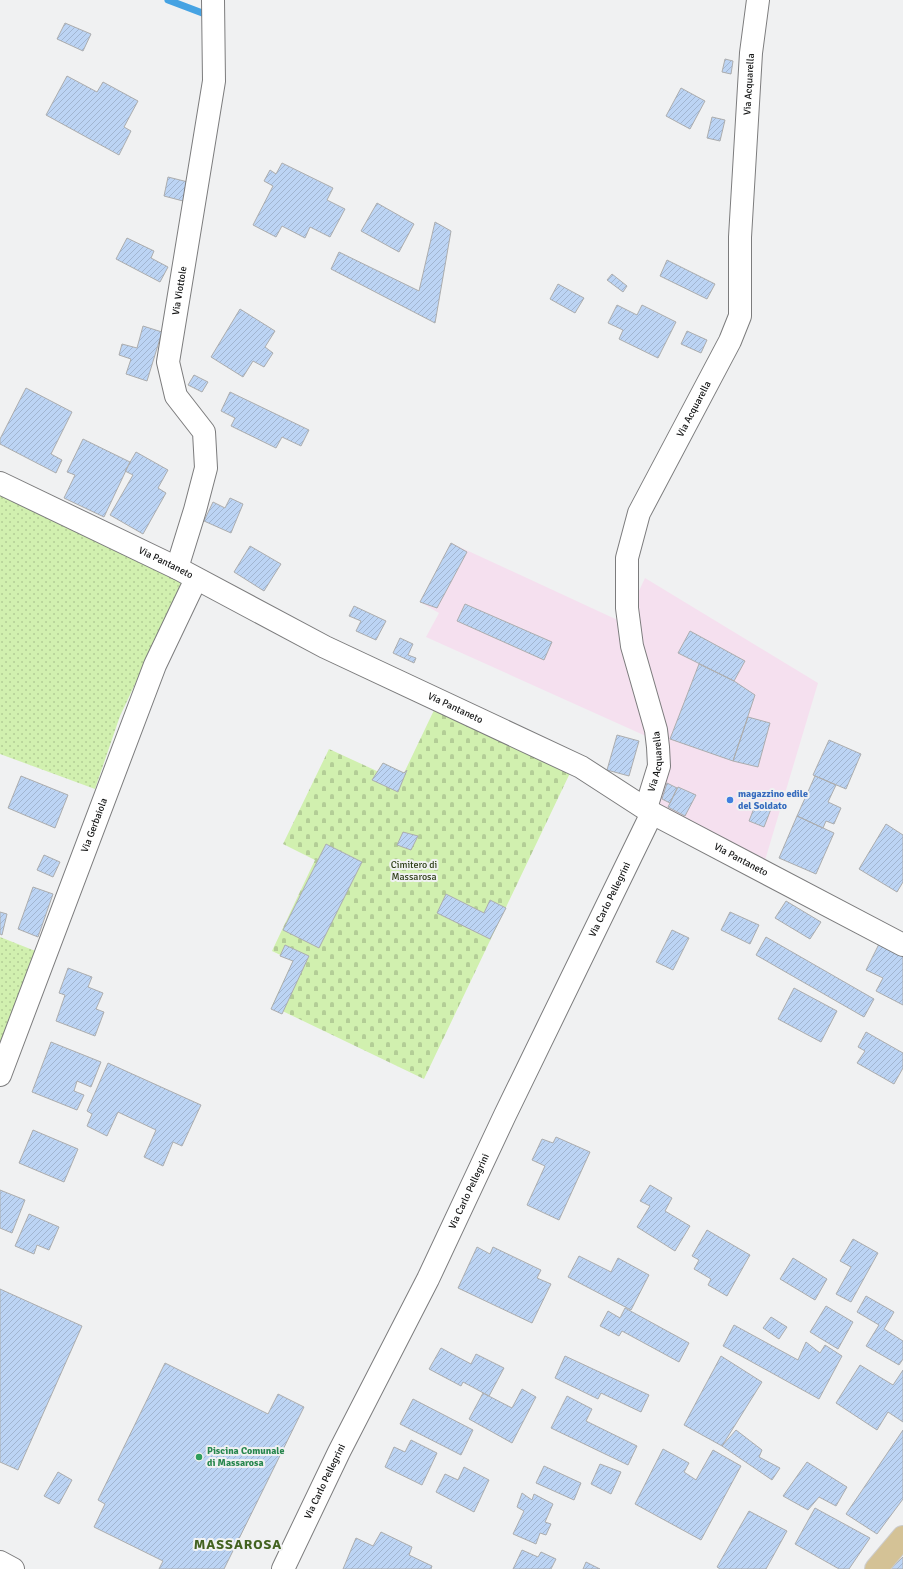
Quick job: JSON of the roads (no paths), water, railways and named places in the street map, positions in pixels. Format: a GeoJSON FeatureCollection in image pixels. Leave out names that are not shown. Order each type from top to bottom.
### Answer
{"type":"FeatureCollection","features":[{"type":"Feature","properties":{"kind":"main road"},"geometry":{"type":"LineString","coordinates":[[876,1569],[903,1537]]}},
{"type":"Feature","properties":{"kind":"street","name":"Via Viottole"},"geometry":{"type":"LineString","coordinates":[[177,568],[206,468],[204,432],[176,396],[168,362],[214,81],[212,0]]}},
{"type":"Feature","properties":{"kind":"street","name":"Via Acquarella"},"geometry":{"type":"LineString","coordinates":[[649,810],[659,766],[658,747],[656,730],[632,646],[627,608],[627,558],[639,514],[730,341],[740,316],[740,238],[751,53],[758,0]]}},
{"type":"Feature","properties":{"kind":"street","name":"Via Pantaneto"},"geometry":{"type":"LineString","coordinates":[[0,483],[177,568],[325,647],[581,767],[649,810],[903,945]]}},
{"type":"Feature","properties":{"kind":"street","name":"Via Gerbaiola"},"geometry":{"type":"LineString","coordinates":[[0,1075],[155,665],[196,579]]}},
{"type":"Feature","properties":{"kind":"street","name":"Via Carlo Pellegrini"},"geometry":{"type":"LineString","coordinates":[[282,1569],[339,1452],[428,1279],[649,810]]}},
{"type":"Feature","properties":{"kind":"street"},"geometry":{"type":"LineString","coordinates":[[0,1562],[13,1569]]}},
{"type":"Feature","properties":{"kind":"waterway"},"geometry":{"type":"LineString","coordinates":[[168,0],[205,14]]}},
{"type":"Feature","properties":{"kind":"place","name":"magazzino edile del Soldato"},"geometry":{"type":"Point","coordinates":[730,800]}},
{"type":"Feature","properties":{"kind":"place","name":"Piscina Comunale di Massarosa"},"geometry":{"type":"Point","coordinates":[199,1457]}},
{"type":"Feature","properties":{"kind":"district","name":"MASSAROSA"},"geometry":{"type":"Point","coordinates":[238,1544]}},
{"type":"Feature","properties":{"kind":"park label","name":"Cimitero di Massarosa"},"geometry":{"type":"Point","coordinates":[414,870]}}]}
